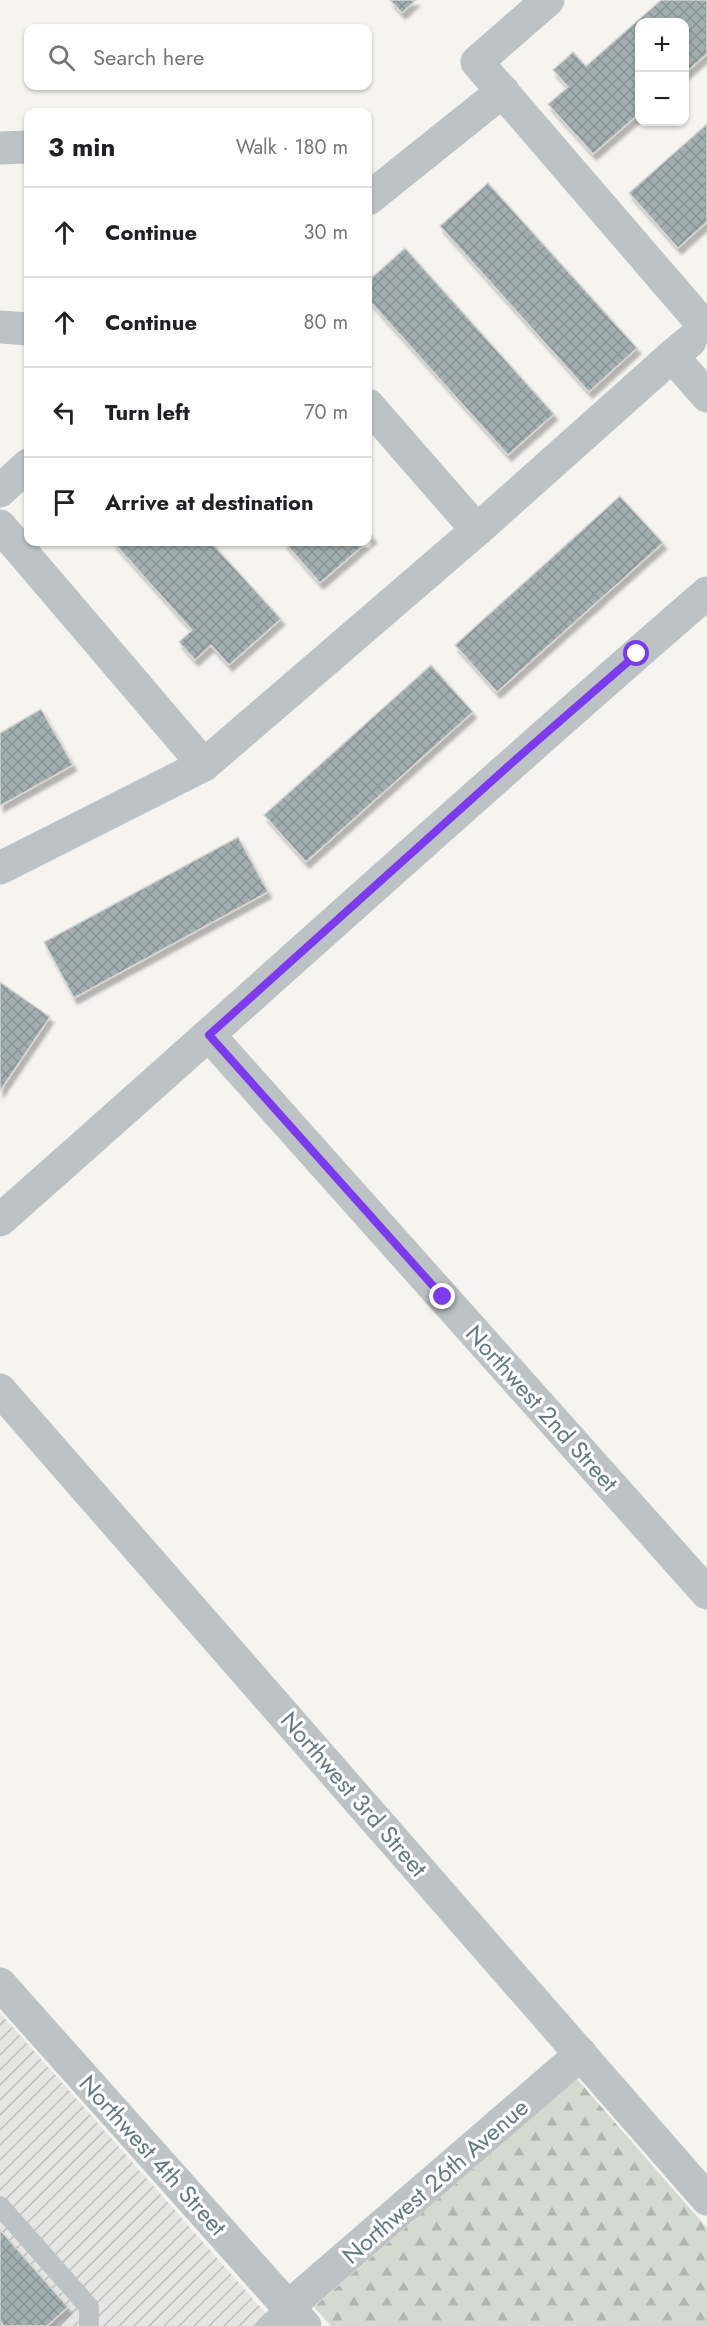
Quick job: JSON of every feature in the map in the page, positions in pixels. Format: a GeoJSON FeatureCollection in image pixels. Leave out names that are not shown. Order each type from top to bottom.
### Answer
{"type":"FeatureCollection","features":[{"type":"Feature","properties":{"kind":"street"},"geometry":{"type":"LineString","coordinates":[[0,868],[204,765],[477,530],[706,326],[477,62],[548,0]]}},
{"type":"Feature","properties":{"kind":"street"},"geometry":{"type":"LineString","coordinates":[[372,196],[503,91]]}},
{"type":"Feature","properties":{"kind":"street"},"geometry":{"type":"LineString","coordinates":[[0,148],[24,147]]}},
{"type":"Feature","properties":{"kind":"street"},"geometry":{"type":"LineString","coordinates":[[0,327],[24,329]]}},
{"type":"Feature","properties":{"kind":"street"},"geometry":{"type":"LineString","coordinates":[[672,356],[707,396]]}},
{"type":"Feature","properties":{"kind":"street"},"geometry":{"type":"LineString","coordinates":[[372,410],[477,530]]}},
{"type":"Feature","properties":{"kind":"street"},"geometry":{"type":"LineString","coordinates":[[0,491],[24,469]]}},
{"type":"Feature","properties":{"kind":"street"},"geometry":{"type":"LineString","coordinates":[[0,526],[204,765]]}},
{"type":"Feature","properties":{"kind":"street"},"geometry":{"type":"LineString","coordinates":[[0,1220],[514,761],[707,593]]}},
{"type":"Feature","properties":{"kind":"street","name":"Northwest 2nd Street"},"geometry":{"type":"LineString","coordinates":[[209,1035],[707,1593]]}},
{"type":"Feature","properties":{"kind":"street","name":"Northwest 3rd Street"},"geometry":{"type":"LineString","coordinates":[[0,1390],[707,2199]]}},
{"type":"Feature","properties":{"kind":"street","name":"Northwest 4th Street"},"geometry":{"type":"LineString","coordinates":[[0,1984],[287,2320]]}},
{"type":"Feature","properties":{"kind":"street","name":"Northwest 26th Avenue"},"geometry":{"type":"LineString","coordinates":[[287,2320],[581,2054]]}},
{"type":"Feature","properties":{"kind":"lane"},"geometry":{"type":"LineString","coordinates":[[0,2206],[88,2307],[89,2326]]}},
{"type":"Feature","properties":{"kind":"shaded area"},"geometry":{"type":"Polygon","coordinates":[[[0,2013],[81,2104],[277,2326],[0,2326],[0,2013]]]}},
{"type":"Feature","properties":{"kind":"green space"},"geometry":{"type":"Polygon","coordinates":[[[577,2079],[707,2228],[707,2326],[331,2326],[314,2307],[577,2079]]]}},
{"type":"Feature","properties":{"kind":"building"},"geometry":{"type":"Polygon","coordinates":[[[390,0],[416,0],[402,13],[390,0]]]}},
{"type":"Feature","properties":{"kind":"building"},"geometry":{"type":"Polygon","coordinates":[[[661,0],[707,0],[707,54],[689,70],[689,18],[641,18],[661,0]]]}},
{"type":"Feature","properties":{"kind":"building"},"geometry":{"type":"Polygon","coordinates":[[[635,23],[635,117],[593,154],[548,104],[568,87],[553,70],[573,52],[586,66],[635,23]]]}},
{"type":"Feature","properties":{"kind":"building"},"geometry":{"type":"Polygon","coordinates":[[[707,124],[707,222],[678,248],[629,193],[707,124]]]}},
{"type":"Feature","properties":{"kind":"building"},"geometry":{"type":"Polygon","coordinates":[[[488,183],[637,348],[589,392],[440,226],[488,183]]]}},
{"type":"Feature","properties":{"kind":"building"},"geometry":{"type":"Polygon","coordinates":[[[405,248],[554,414],[508,455],[372,303],[372,277],[405,248]]]}},
{"type":"Feature","properties":{"kind":"building"},"geometry":{"type":"Polygon","coordinates":[[[620,496],[663,543],[497,692],[455,645],[620,496]]]}},
{"type":"Feature","properties":{"kind":"building"},"geometry":{"type":"Polygon","coordinates":[[[117,546],[215,546],[281,619],[229,665],[211,645],[195,660],[179,642],[192,630],[117,546]]]}},
{"type":"Feature","properties":{"kind":"building"},"geometry":{"type":"Polygon","coordinates":[[[288,546],[362,546],[320,583],[288,546]]]}},
{"type":"Feature","properties":{"kind":"building"},"geometry":{"type":"Polygon","coordinates":[[[431,665],[473,712],[306,862],[264,815],[431,665]]]}},
{"type":"Feature","properties":{"kind":"building"},"geometry":{"type":"Polygon","coordinates":[[[41,709],[73,765],[0,806],[0,733],[41,709]]]}},
{"type":"Feature","properties":{"kind":"building"},"geometry":{"type":"Polygon","coordinates":[[[238,837],[268,892],[74,998],[44,942],[238,837]]]}},
{"type":"Feature","properties":{"kind":"building"},"geometry":{"type":"Polygon","coordinates":[[[0,982],[50,1017],[0,1091],[0,982]]]}},
{"type":"Feature","properties":{"kind":"building"},"geometry":{"type":"Polygon","coordinates":[[[0,2230],[68,2307],[47,2326],[4,2326],[0,2322],[0,2230]]]}},
{"type":"Feature","properties":{"kind":"route"},"geometry":{"type":"LineString","coordinates":[[443,1297],[209,1035],[514,761],[637,654]]}}]}
